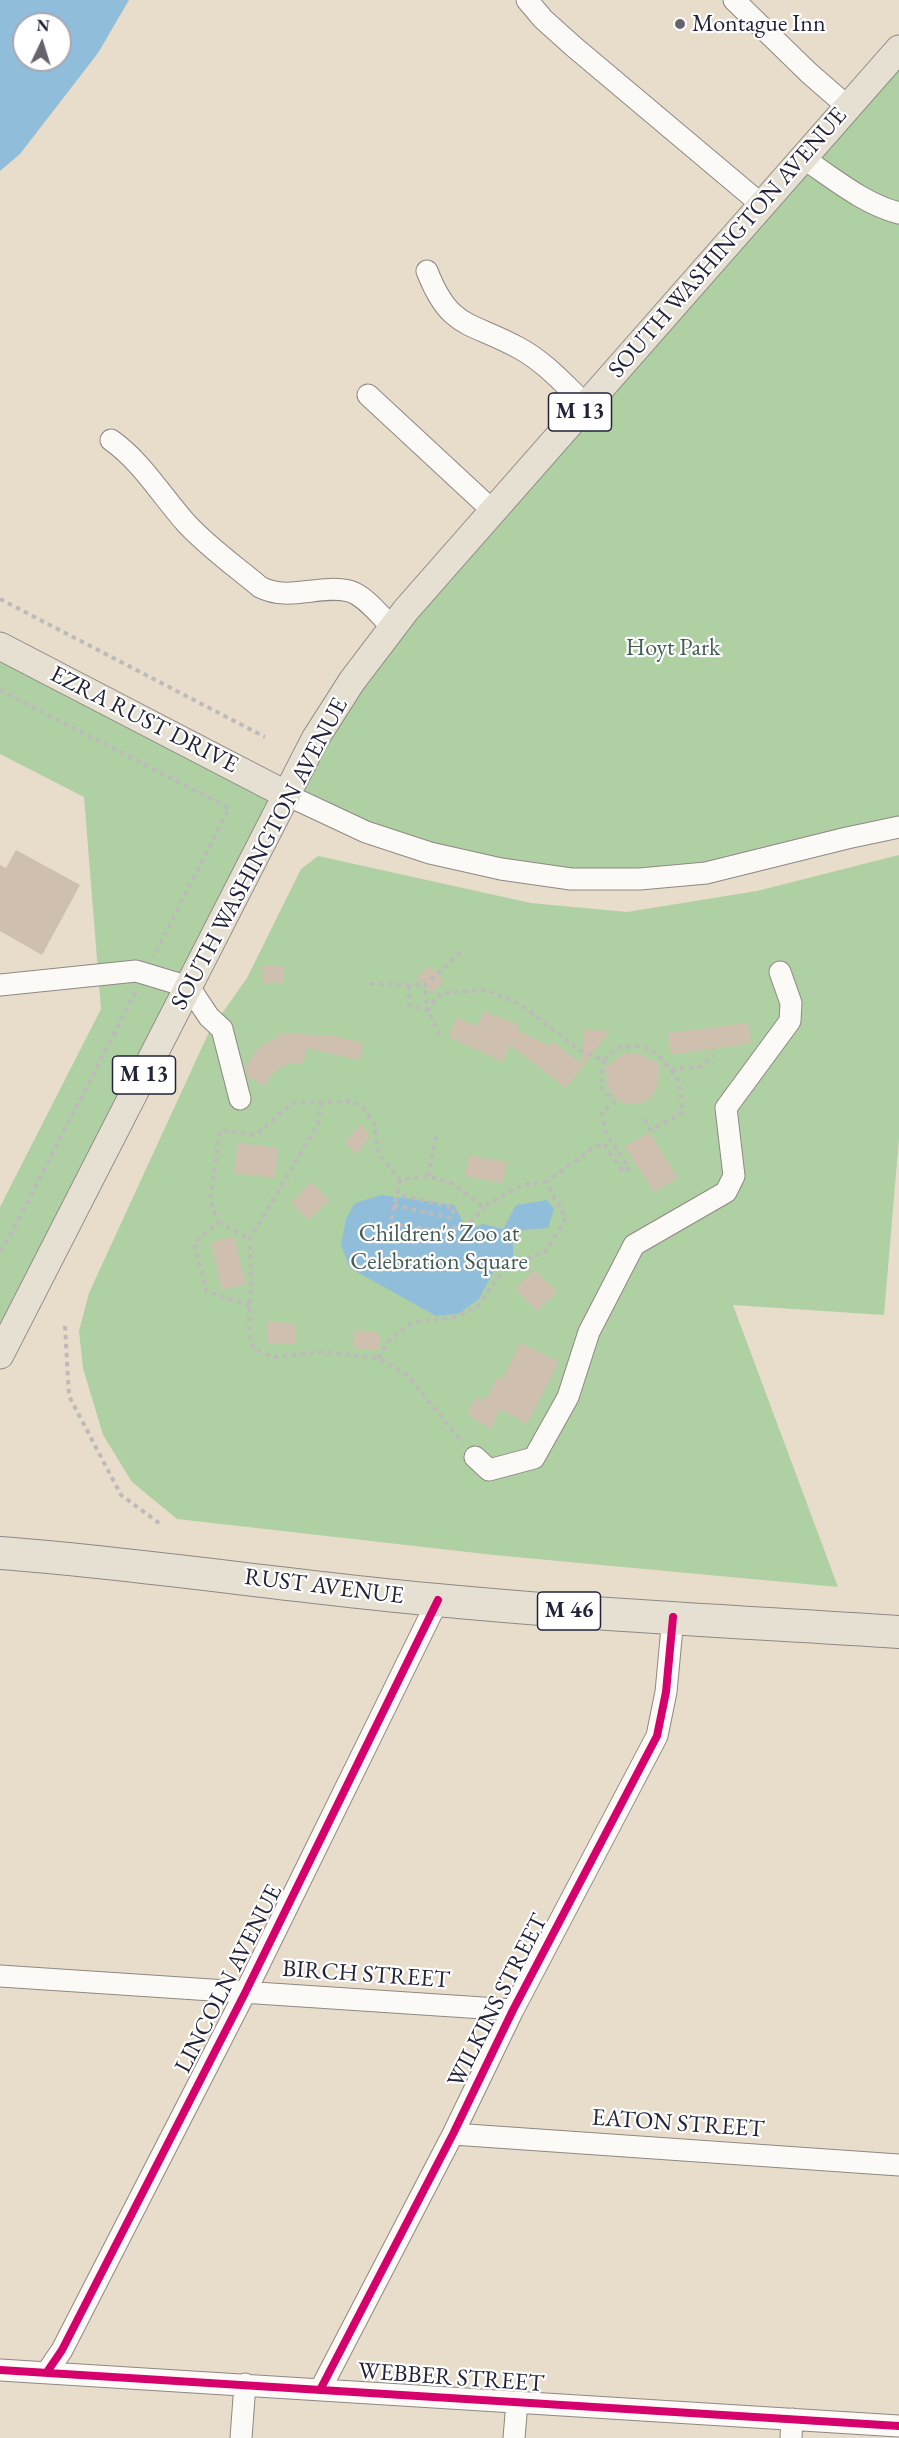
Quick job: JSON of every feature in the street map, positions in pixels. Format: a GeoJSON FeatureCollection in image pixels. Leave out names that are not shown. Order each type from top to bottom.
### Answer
{"type":"FeatureCollection","features":[{"type":"Feature","properties":{"kind":"highway","name":"RUST AVENUE"},"geometry":{"type":"LineString","coordinates":[[0,1553],[438,1600],[899,1632]]}},
{"type":"Feature","properties":{"kind":"main road","name":"SOUTH WASHINGTON AVENUE"},"geometry":{"type":"LineString","coordinates":[[0,1355],[315,739],[352,681],[393,628],[493,512],[899,49]]}},
{"type":"Feature","properties":{"kind":"main road","name":"EZRA RUST DRIVE"},"geometry":{"type":"LineString","coordinates":[[0,646],[288,795]]}},
{"type":"Feature","properties":{"kind":"street"},"geometry":{"type":"LineString","coordinates":[[527,0],[543,19],[590,61],[762,205]]}},
{"type":"Feature","properties":{"kind":"street"},"geometry":{"type":"LineString","coordinates":[[734,0],[809,73],[848,107]]}},
{"type":"Feature","properties":{"kind":"street"},"geometry":{"type":"LineString","coordinates":[[803,158],[854,193],[899,213]]}},
{"type":"Feature","properties":{"kind":"street"},"geometry":{"type":"LineString","coordinates":[[427,271],[442,303],[454,317],[535,358],[586,405]]}},
{"type":"Feature","properties":{"kind":"street"},"geometry":{"type":"LineString","coordinates":[[368,395],[493,512]]}},
{"type":"Feature","properties":{"kind":"street"},"geometry":{"type":"LineString","coordinates":[[111,440],[133,457],[198,536],[260,587],[269,592],[282,594],[350,591],[360,597],[393,628]]}},
{"type":"Feature","properties":{"kind":"street"},"geometry":{"type":"LineString","coordinates":[[288,795],[366,832],[430,853],[501,869],[571,879],[640,879],[706,873],[899,827]]}},
{"type":"Feature","properties":{"kind":"street"},"geometry":{"type":"LineString","coordinates":[[0,985],[136,971],[189,987],[209,1017],[222,1029],[240,1099]]}},
{"type":"Feature","properties":{"kind":"street"},"geometry":{"type":"LineString","coordinates":[[475,1457],[489,1470],[534,1458],[568,1397],[589,1332],[634,1245],[726,1192],[734,1176],[726,1108],[790,1021],[791,1003],[780,972]]}},
{"type":"Feature","properties":{"kind":"street","name":"LINCOLN AVENUE"},"geometry":{"type":"LineString","coordinates":[[47,2372],[62,2350],[245,1994],[438,1600]]}},
{"type":"Feature","properties":{"kind":"street","name":"WILKINS STREET"},"geometry":{"type":"LineString","coordinates":[[320,2390],[453,2134],[513,2010],[657,1736],[666,1692],[673,1617]]}},
{"type":"Feature","properties":{"kind":"street","name":"BIRCH STREET"},"geometry":{"type":"LineString","coordinates":[[0,1976],[513,2010]]}},
{"type":"Feature","properties":{"kind":"street","name":"EATON STREET"},"geometry":{"type":"LineString","coordinates":[[453,2134],[899,2165]]}},
{"type":"Feature","properties":{"kind":"street","name":"WEBBER STREET"},"geometry":{"type":"LineString","coordinates":[[0,2370],[517,2402],[792,2429],[899,2426]]}},
{"type":"Feature","properties":{"kind":"street"},"geometry":{"type":"LineString","coordinates":[[242,2438],[245,2384]]}},
{"type":"Feature","properties":{"kind":"street"},"geometry":{"type":"LineString","coordinates":[[514,2438],[517,2402]]}},
{"type":"Feature","properties":{"kind":"path"},"geometry":{"type":"LineString","coordinates":[[0,599],[266,737]]}},
{"type":"Feature","properties":{"kind":"path"},"geometry":{"type":"LineString","coordinates":[[0,690],[229,808],[11,1234],[0,1251]]}},
{"type":"Feature","properties":{"kind":"path"},"geometry":{"type":"LineString","coordinates":[[370,984],[425,986],[461,952]]}},
{"type":"Feature","properties":{"kind":"path"},"geometry":{"type":"LineString","coordinates":[[410,985],[409,1005],[427,1010]]}},
{"type":"Feature","properties":{"kind":"path"},"geometry":{"type":"LineString","coordinates":[[425,986],[427,1010],[440,1035]]}},
{"type":"Feature","properties":{"kind":"path"},"geometry":{"type":"LineString","coordinates":[[427,1010],[441,993],[486,990],[520,1004],[581,1051],[604,1060]]}},
{"type":"Feature","properties":{"kind":"path"},"geometry":{"type":"LineString","coordinates":[[400,1180],[390,1224],[452,1230],[478,1217],[483,1207],[522,1185],[546,1182],[596,1146],[604,1144],[623,1172],[629,1168],[605,1131],[602,1112],[614,1103],[600,1086],[604,1060],[619,1047],[642,1046],[659,1055],[678,1080],[683,1112],[651,1130],[642,1116]]}},
{"type":"Feature","properties":{"kind":"path"},"geometry":{"type":"LineString","coordinates":[[670,1070],[702,1066],[713,1055]]}},
{"type":"Feature","properties":{"kind":"path"},"geometry":{"type":"LineString","coordinates":[[250,1239],[218,1222],[210,1200],[220,1130],[255,1135],[293,1103],[347,1101],[361,1106],[374,1124],[378,1153],[400,1180]]}},
{"type":"Feature","properties":{"kind":"path"},"geometry":{"type":"LineString","coordinates":[[321,1102],[318,1124],[250,1239],[249,1335],[254,1349],[273,1357],[322,1352],[378,1358],[408,1376],[475,1457]]}},
{"type":"Feature","properties":{"kind":"path"},"geometry":{"type":"LineString","coordinates":[[428,1176],[437,1132]]}},
{"type":"Feature","properties":{"kind":"path"},"geometry":{"type":"LineString","coordinates":[[400,1180],[428,1176],[453,1184],[483,1207]]}},
{"type":"Feature","properties":{"kind":"path"},"geometry":{"type":"LineString","coordinates":[[378,1358],[391,1338],[414,1322],[452,1318],[478,1306],[504,1269],[546,1251],[566,1218],[546,1182]]}},
{"type":"Feature","properties":{"kind":"path"},"geometry":{"type":"LineString","coordinates":[[394,1205],[450,1218],[454,1208],[397,1194]]}},
{"type":"Feature","properties":{"kind":"path"},"geometry":{"type":"LineString","coordinates":[[218,1222],[194,1243],[206,1291],[250,1306]]}},
{"type":"Feature","properties":{"kind":"path"},"geometry":{"type":"LineString","coordinates":[[65,1326],[69,1396],[121,1495],[163,1526]]}},
{"type":"Feature","properties":{"kind":"green space","name":"Hoyt Park"},"geometry":{"type":"Polygon","coordinates":[[[899,49],[899,827],[706,873],[501,869],[287,795],[0,1355],[0,1207],[101,1009],[84,797],[0,754],[0,646],[288,795],[352,681],[899,49]]]}},
{"type":"Feature","properties":{"kind":"green space","name":"Children's Zoo at Celebration Square"},"geometry":{"type":"Polygon","coordinates":[[[899,855],[899,1138],[884,1315],[733,1305],[838,1587],[494,1555],[177,1519],[132,1482],[103,1435],[83,1368],[79,1331],[89,1293],[209,1032],[247,978],[301,869],[318,856],[531,903],[627,912],[757,891],[899,855]]]}},
{"type":"Feature","properties":{"kind":"water"},"geometry":{"type":"Polygon","coordinates":[[[0,0],[129,0],[98,53],[20,154],[0,171],[0,0]]]}},
{"type":"Feature","properties":{"kind":"water"},"geometry":{"type":"Polygon","coordinates":[[[381,1195],[454,1205],[467,1230],[483,1224],[503,1229],[516,1205],[547,1200],[554,1209],[548,1228],[523,1230],[513,1241],[513,1258],[498,1263],[479,1299],[458,1314],[436,1316],[350,1268],[341,1245],[346,1219],[355,1203],[381,1195]]]}},
{"type":"Feature","properties":{"kind":"building"},"geometry":{"type":"Polygon","coordinates":[[[16,850],[80,885],[42,955],[0,931],[0,865],[6,868],[16,850]]]}},
{"type":"Feature","properties":{"kind":"building"},"geometry":{"type":"Polygon","coordinates":[[[283,965],[284,982],[263,984],[262,966],[283,965]]]}},
{"type":"Feature","properties":{"kind":"building"},"geometry":{"type":"Polygon","coordinates":[[[429,966],[444,981],[432,993],[417,978],[429,966]]]}},
{"type":"Feature","properties":{"kind":"building"},"geometry":{"type":"Polygon","coordinates":[[[484,1011],[519,1025],[517,1030],[549,1046],[552,1041],[582,1064],[584,1030],[610,1031],[566,1088],[510,1045],[503,1062],[449,1037],[456,1018],[478,1026],[484,1011]]]}},
{"type":"Feature","properties":{"kind":"building"},"geometry":{"type":"Polygon","coordinates":[[[748,1023],[751,1043],[671,1055],[668,1033],[748,1023]]]}},
{"type":"Feature","properties":{"kind":"building"},"geometry":{"type":"Polygon","coordinates":[[[278,1033],[333,1036],[363,1043],[360,1060],[307,1048],[303,1064],[293,1063],[282,1066],[270,1076],[267,1086],[248,1077],[245,1067],[259,1047],[278,1037],[278,1033]]]}},
{"type":"Feature","properties":{"kind":"building"},"geometry":{"type":"Polygon","coordinates":[[[638,1053],[659,1064],[658,1086],[650,1099],[640,1104],[626,1104],[615,1098],[607,1086],[606,1067],[624,1054],[638,1053]]]}},
{"type":"Feature","properties":{"kind":"building"},"geometry":{"type":"Polygon","coordinates":[[[361,1124],[370,1137],[356,1154],[345,1142],[361,1124]]]}},
{"type":"Feature","properties":{"kind":"building"},"geometry":{"type":"Polygon","coordinates":[[[649,1132],[678,1178],[654,1192],[625,1147],[649,1132]]]}},
{"type":"Feature","properties":{"kind":"building"},"geometry":{"type":"Polygon","coordinates":[[[238,1143],[278,1148],[275,1178],[234,1173],[238,1143]]]}},
{"type":"Feature","properties":{"kind":"building"},"geometry":{"type":"Polygon","coordinates":[[[469,1155],[507,1162],[503,1183],[465,1176],[469,1155]]]}},
{"type":"Feature","properties":{"kind":"building"},"geometry":{"type":"Polygon","coordinates":[[[311,1182],[329,1200],[309,1220],[291,1203],[311,1182]]]}},
{"type":"Feature","properties":{"kind":"building"},"geometry":{"type":"Polygon","coordinates":[[[234,1237],[246,1284],[222,1290],[211,1242],[234,1237]]]}},
{"type":"Feature","properties":{"kind":"building"},"geometry":{"type":"Polygon","coordinates":[[[535,1270],[557,1292],[537,1311],[515,1289],[535,1270]]]}},
{"type":"Feature","properties":{"kind":"building"},"geometry":{"type":"Polygon","coordinates":[[[268,1322],[295,1323],[295,1344],[268,1344],[268,1322]]]}},
{"type":"Feature","properties":{"kind":"building"},"geometry":{"type":"Polygon","coordinates":[[[355,1330],[380,1333],[378,1350],[353,1348],[355,1330]]]}},
{"type":"Feature","properties":{"kind":"building"},"geometry":{"type":"Polygon","coordinates":[[[520,1343],[559,1362],[527,1424],[500,1409],[491,1429],[468,1415],[475,1397],[483,1401],[485,1395],[488,1397],[497,1377],[502,1380],[520,1343]]]}},
{"type":"Feature","properties":{"kind":"cycle path"},"geometry":{"type":"LineString","coordinates":[[47,2372],[62,2350],[245,1993],[438,1600]]}},
{"type":"Feature","properties":{"kind":"cycle path"},"geometry":{"type":"LineString","coordinates":[[320,2390],[453,2134],[513,2010],[657,1736],[666,1692],[673,1617]]}},
{"type":"Feature","properties":{"kind":"cycle path"},"geometry":{"type":"LineString","coordinates":[[0,2370],[899,2426]]}},
{"type":"Feature","properties":{"kind":"place","name":"Montague Inn"},"geometry":{"type":"Point","coordinates":[680,24]}}]}
